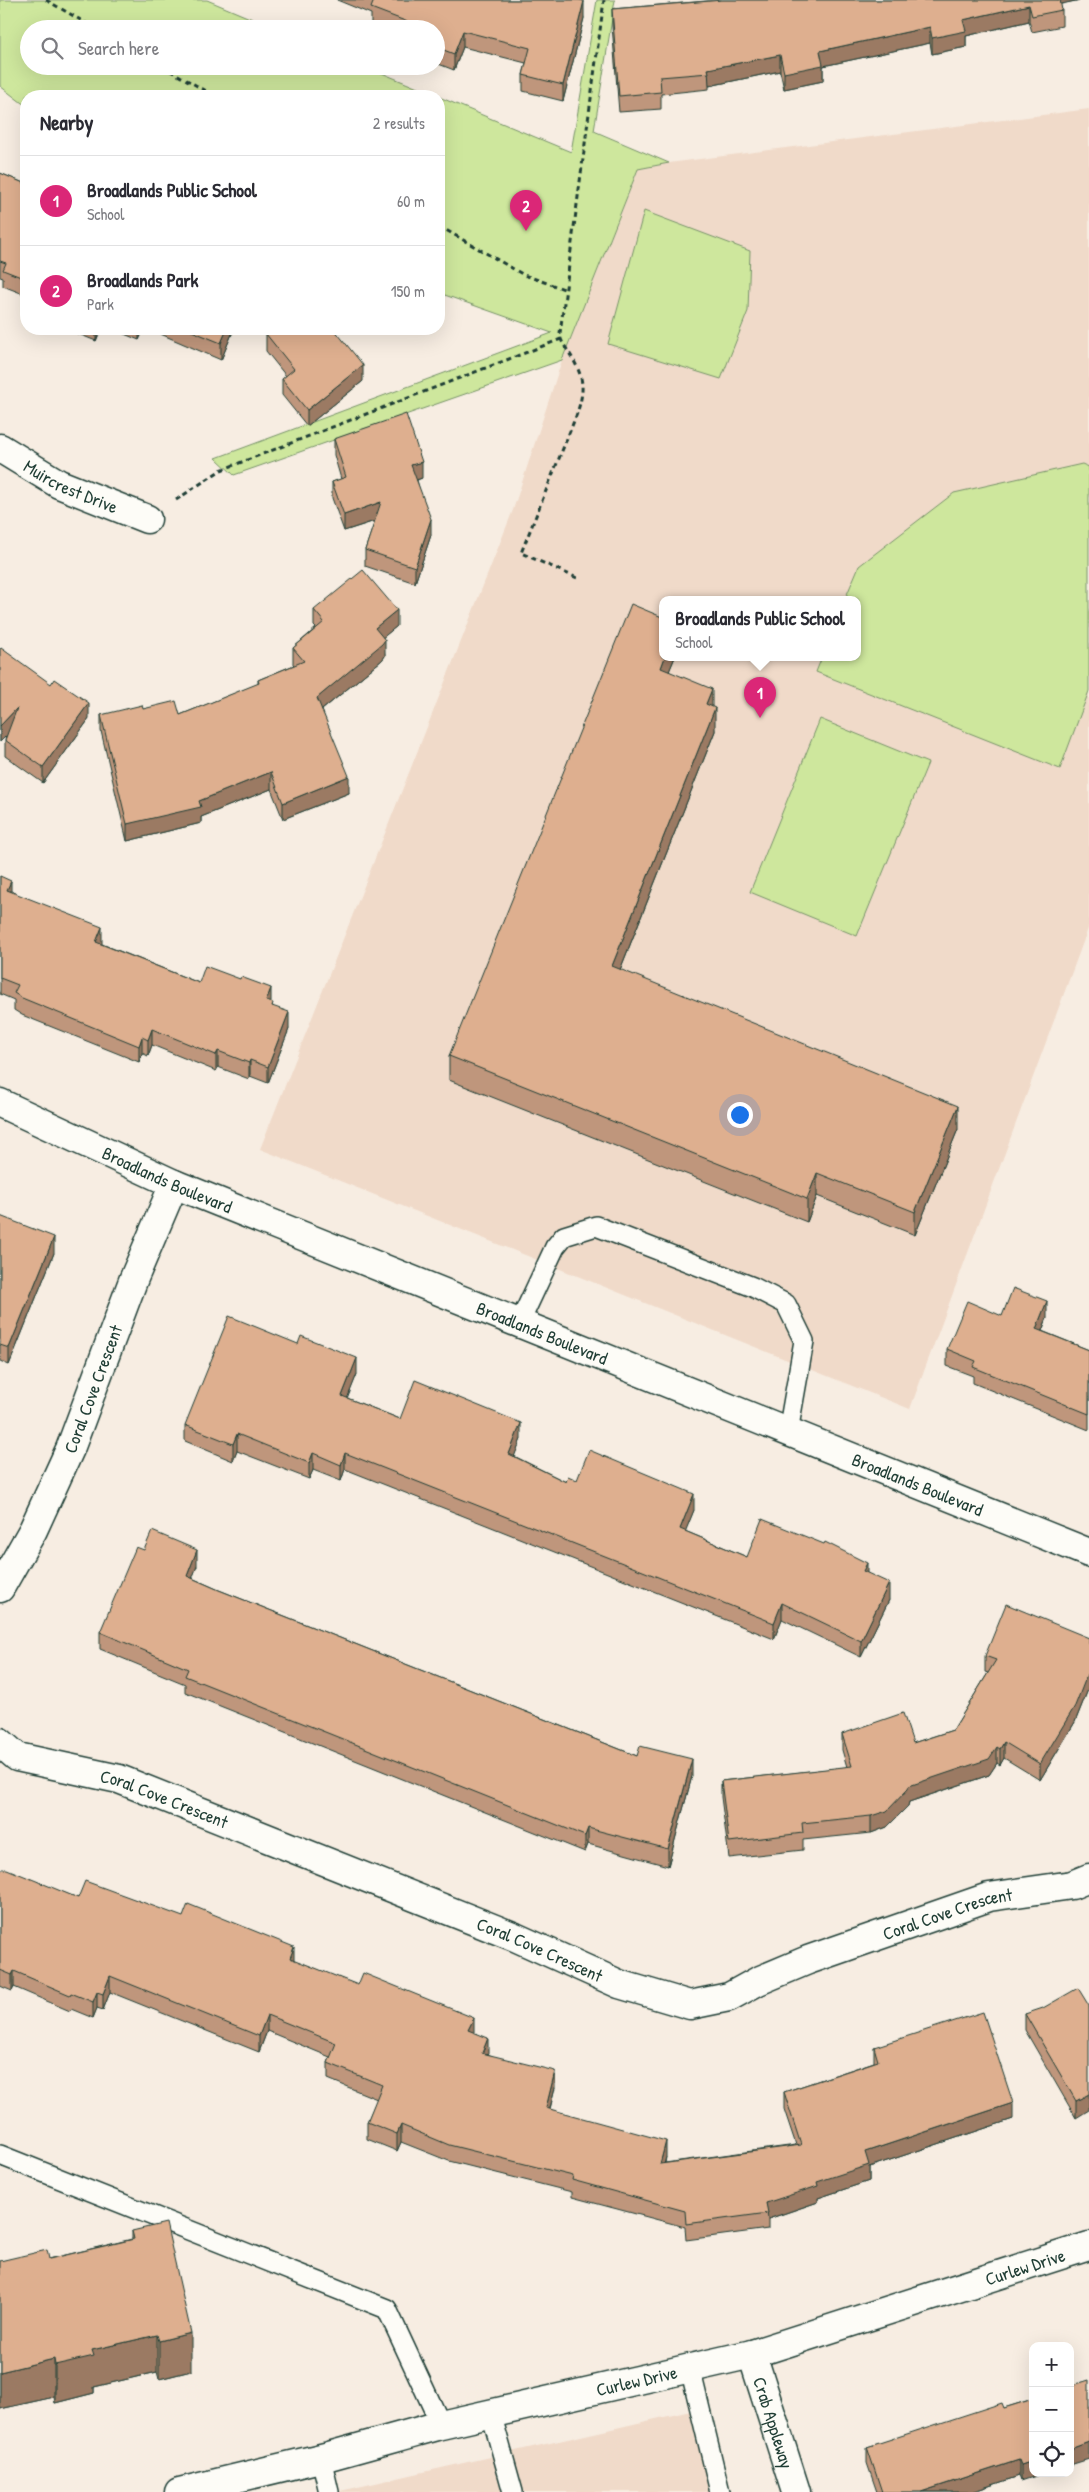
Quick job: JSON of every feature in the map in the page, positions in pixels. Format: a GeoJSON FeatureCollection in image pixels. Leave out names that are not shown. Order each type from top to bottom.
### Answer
{"type":"FeatureCollection","features":[{"type":"Feature","properties":{"kind":"street","name":"Muircrest Drive"},"geometry":{"type":"LineString","coordinates":[[0,448],[59,484],[147,519]]}},
{"type":"Feature","properties":{"kind":"street","name":"Broadlands Boulevard"},"geometry":{"type":"LineString","coordinates":[[0,1103],[174,1184],[1089,1553]]}},
{"type":"Feature","properties":{"kind":"street","name":"Coral Cove Crescent"},"geometry":{"type":"LineString","coordinates":[[0,1588],[33,1530],[70,1449],[134,1278],[174,1184]]}},
{"type":"Feature","properties":{"kind":"street","name":"Coral Cove Crescent"},"geometry":{"type":"LineString","coordinates":[[0,1742],[17,1757],[119,1780],[515,1937],[619,1984],[690,2004],[729,1997],[758,1981],[808,1960],[989,1897],[1072,1885],[1089,1878]]}},
{"type":"Feature","properties":{"kind":"street","name":"Curlew Drive"},"geometry":{"type":"LineString","coordinates":[[179,2492],[321,2458],[441,2425],[752,2354],[1089,2246]]}},
{"type":"Feature","properties":{"kind":"street","name":"Crab Appleway"},"geometry":{"type":"LineString","coordinates":[[752,2354],[796,2492]]}},
{"type":"Feature","properties":{"kind":"lane"},"geometry":{"type":"LineString","coordinates":[[519,1324],[555,1248],[564,1236],[596,1226],[752,1286],[786,1304],[804,1340],[788,1432]]}},
{"type":"Feature","properties":{"kind":"lane"},"geometry":{"type":"LineString","coordinates":[[0,2155],[387,2309],[441,2425]]}},
{"type":"Feature","properties":{"kind":"lane"},"geometry":{"type":"LineString","coordinates":[[690,2368],[720,2492]]}},
{"type":"Feature","properties":{"kind":"lane"},"geometry":{"type":"LineString","coordinates":[[491,2413],[513,2492]]}},
{"type":"Feature","properties":{"kind":"lane"},"geometry":{"type":"LineString","coordinates":[[321,2458],[329,2492]]}},
{"type":"Feature","properties":{"kind":"path"},"geometry":{"type":"LineString","coordinates":[[46,0],[80,20]]}},
{"type":"Feature","properties":{"kind":"path"},"geometry":{"type":"LineString","coordinates":[[577,578],[521,554],[581,399],[582,375],[560,339],[604,0]]}},
{"type":"Feature","properties":{"kind":"path"},"geometry":{"type":"LineString","coordinates":[[178,75],[204,90]]}},
{"type":"Feature","properties":{"kind":"path"},"geometry":{"type":"LineString","coordinates":[[445,229],[524,275],[567,290]]}},
{"type":"Feature","properties":{"kind":"path"},"geometry":{"type":"LineString","coordinates":[[147,519],[221,470],[560,339]]}},
{"type":"Feature","properties":{"kind":"shaded area"},"geometry":{"type":"Polygon","coordinates":[[[1089,109],[1089,926],[910,1409],[260,1149],[513,510],[562,360],[638,169],[669,163],[1089,109]]]}},
{"type":"Feature","properties":{"kind":"shaded area"},"geometry":{"type":"Polygon","coordinates":[[[695,2410],[716,2492],[336,2492],[695,2410]]]}},
{"type":"Feature","properties":{"kind":"green space"},"geometry":{"type":"Polygon","coordinates":[[[0,0],[207,0],[255,20],[20,20],[20,75],[387,75],[423,90],[20,90],[20,101],[0,86],[0,0]]]}},
{"type":"Feature","properties":{"kind":"green space"},"geometry":{"type":"Polygon","coordinates":[[[597,0],[615,0],[594,131],[669,163],[638,169],[562,360],[234,475],[216,458],[552,333],[445,295],[445,100],[571,152],[597,0]]]}},
{"type":"Feature","properties":{"kind":"green space"},"geometry":{"type":"Polygon","coordinates":[[[644,211],[750,251],[748,311],[721,379],[608,344],[644,211]]]}},
{"type":"Feature","properties":{"kind":"green space"},"geometry":{"type":"Polygon","coordinates":[[[1082,464],[1089,467],[1089,691],[1060,769],[816,672],[820,661],[861,661],[861,596],[846,596],[859,566],[954,493],[1082,464]]]}},
{"type":"Feature","properties":{"kind":"green space"},"geometry":{"type":"Polygon","coordinates":[[[820,719],[928,763],[857,936],[750,892],[820,719]]]}},
{"type":"Feature","properties":{"kind":"building"},"geometry":{"type":"Polygon","coordinates":[[[374,0],[584,1],[563,85],[523,75],[530,48],[463,31],[454,54],[445,50],[445,20],[402,20],[371,8],[374,0]]]}},
{"type":"Feature","properties":{"kind":"building"},"geometry":{"type":"Polygon","coordinates":[[[722,0],[1060,0],[1062,10],[1032,16],[1029,5],[963,20],[966,31],[932,38],[930,27],[820,51],[823,65],[784,73],[780,55],[708,69],[709,73],[660,77],[661,92],[619,96],[612,9],[722,0]]]}},
{"type":"Feature","properties":{"kind":"building"},"geometry":{"type":"Polygon","coordinates":[[[0,173],[20,181],[20,277],[3,270],[6,263],[0,261],[0,173]]]}},
{"type":"Feature","properties":{"kind":"building"},"geometry":{"type":"Polygon","coordinates":[[[202,335],[224,335],[221,343],[202,335]]]}},
{"type":"Feature","properties":{"kind":"building"},"geometry":{"type":"Polygon","coordinates":[[[267,335],[339,335],[363,365],[307,410],[282,379],[294,369],[267,335]]]}},
{"type":"Feature","properties":{"kind":"building"},"geometry":{"type":"Polygon","coordinates":[[[406,414],[422,462],[411,465],[431,519],[415,567],[365,550],[381,502],[344,515],[332,482],[346,477],[334,439],[406,414]]]}},
{"type":"Feature","properties":{"kind":"building"},"geometry":{"type":"Polygon","coordinates":[[[363,570],[397,610],[375,628],[385,640],[382,644],[317,698],[349,776],[283,803],[271,772],[199,801],[201,807],[127,824],[101,715],[142,705],[143,709],[176,701],[180,715],[259,683],[258,680],[304,661],[293,648],[324,622],[314,610],[363,570]]]}},
{"type":"Feature","properties":{"kind":"building"},"geometry":{"type":"Polygon","coordinates":[[[631,604],[659,616],[659,661],[664,661],[661,668],[712,689],[706,704],[715,708],[612,966],[958,1106],[915,1212],[817,1173],[807,1199],[449,1056],[631,604]]]}},
{"type":"Feature","properties":{"kind":"building"},"geometry":{"type":"Polygon","coordinates":[[[1,648],[51,684],[54,679],[89,703],[43,767],[5,740],[17,708],[0,726],[1,648]]]}},
{"type":"Feature","properties":{"kind":"building"},"geometry":{"type":"Polygon","coordinates":[[[0,876],[11,881],[7,890],[102,927],[96,942],[199,983],[205,966],[271,988],[266,1001],[273,1003],[272,1006],[289,1012],[268,1067],[250,1060],[249,1063],[218,1051],[216,1055],[152,1029],[148,1040],[142,1037],[139,1046],[14,993],[18,985],[0,978],[0,876]]]}},
{"type":"Feature","properties":{"kind":"building"},"geometry":{"type":"Polygon","coordinates":[[[0,1216],[54,1237],[9,1348],[0,1345],[0,1216]]]}},
{"type":"Feature","properties":{"kind":"building"},"geometry":{"type":"Polygon","coordinates":[[[1013,1288],[1047,1301],[1036,1329],[1089,1350],[1089,1414],[973,1367],[976,1361],[947,1349],[967,1301],[1002,1316],[1013,1288]]]}},
{"type":"Feature","properties":{"kind":"building"},"geometry":{"type":"Polygon","coordinates":[[[229,1316],[298,1344],[301,1336],[357,1358],[342,1396],[400,1419],[415,1380],[521,1423],[509,1454],[566,1482],[568,1476],[577,1480],[589,1450],[694,1494],[680,1529],[747,1557],[762,1519],[824,1544],[825,1542],[867,1563],[863,1571],[889,1583],[861,1641],[782,1603],[774,1623],[345,1453],[341,1465],[313,1453],[309,1463],[237,1434],[233,1444],[185,1425],[229,1316]]]}},
{"type":"Feature","properties":{"kind":"building"},"geometry":{"type":"Polygon","coordinates":[[[152,1531],[197,1550],[187,1576],[219,1590],[637,1756],[640,1746],[692,1759],[668,1849],[588,1828],[585,1836],[185,1676],[188,1669],[100,1632],[136,1547],[144,1550],[152,1531]]]}},
{"type":"Feature","properties":{"kind":"building"},"geometry":{"type":"Polygon","coordinates":[[[1006,1604],[1089,1638],[1089,1670],[1075,1706],[1040,1764],[1004,1742],[1000,1749],[997,1747],[989,1759],[909,1786],[887,1811],[871,1816],[802,1823],[803,1833],[729,1842],[721,1781],[852,1766],[842,1734],[903,1713],[913,1743],[953,1730],[996,1660],[985,1656],[1006,1604]]]}},
{"type":"Feature","properties":{"kind":"building"},"geometry":{"type":"Polygon","coordinates":[[[0,1869],[7,1869],[78,1898],[85,1881],[183,1917],[188,1904],[294,1947],[290,1958],[358,1985],[363,1973],[474,2018],[468,2030],[488,2038],[482,2053],[555,2071],[546,2108],[666,2141],[660,2164],[801,2145],[784,2092],[878,2061],[874,2047],[983,2012],[1013,2103],[865,2152],[869,2165],[817,2182],[818,2186],[766,2203],[768,2213],[686,2224],[685,2211],[572,2180],[573,2176],[449,2145],[401,2125],[397,2134],[367,2122],[382,2085],[328,2063],[336,2043],[267,2015],[259,2036],[110,1976],[103,1994],[97,1992],[93,2002],[71,1993],[70,1995],[14,1971],[12,1975],[0,1970],[0,1869]]]}},
{"type":"Feature","properties":{"kind":"building"},"geometry":{"type":"Polygon","coordinates":[[[1078,1988],[1089,2006],[1089,2094],[1076,2101],[1025,2014],[1043,2008],[1078,1988]]]}},
{"type":"Feature","properties":{"kind":"building"},"geometry":{"type":"Polygon","coordinates":[[[166,2223],[191,2333],[159,2341],[157,2335],[92,2350],[94,2356],[55,2365],[54,2359],[0,2372],[0,2261],[47,2250],[49,2259],[134,2239],[132,2231],[166,2223]]]}},
{"type":"Feature","properties":{"kind":"building"},"geometry":{"type":"Polygon","coordinates":[[[1089,2380],[1089,2442],[1074,2448],[1074,2387],[1074,2385],[1089,2380]]]}},
{"type":"Feature","properties":{"kind":"building"},"geometry":{"type":"Polygon","coordinates":[[[1029,2400],[1029,2462],[1021,2465],[1019,2460],[921,2492],[882,2492],[867,2447],[1002,2403],[1004,2408],[1029,2400]]]}},
{"type":"Feature","properties":{"kind":"place","name":"Broadlands Park"},"geometry":{"type":"Point","coordinates":[526,231]}},
{"type":"Feature","properties":{"kind":"place","name":"Broadlands Public School"},"geometry":{"type":"Point","coordinates":[760,718]}}]}
